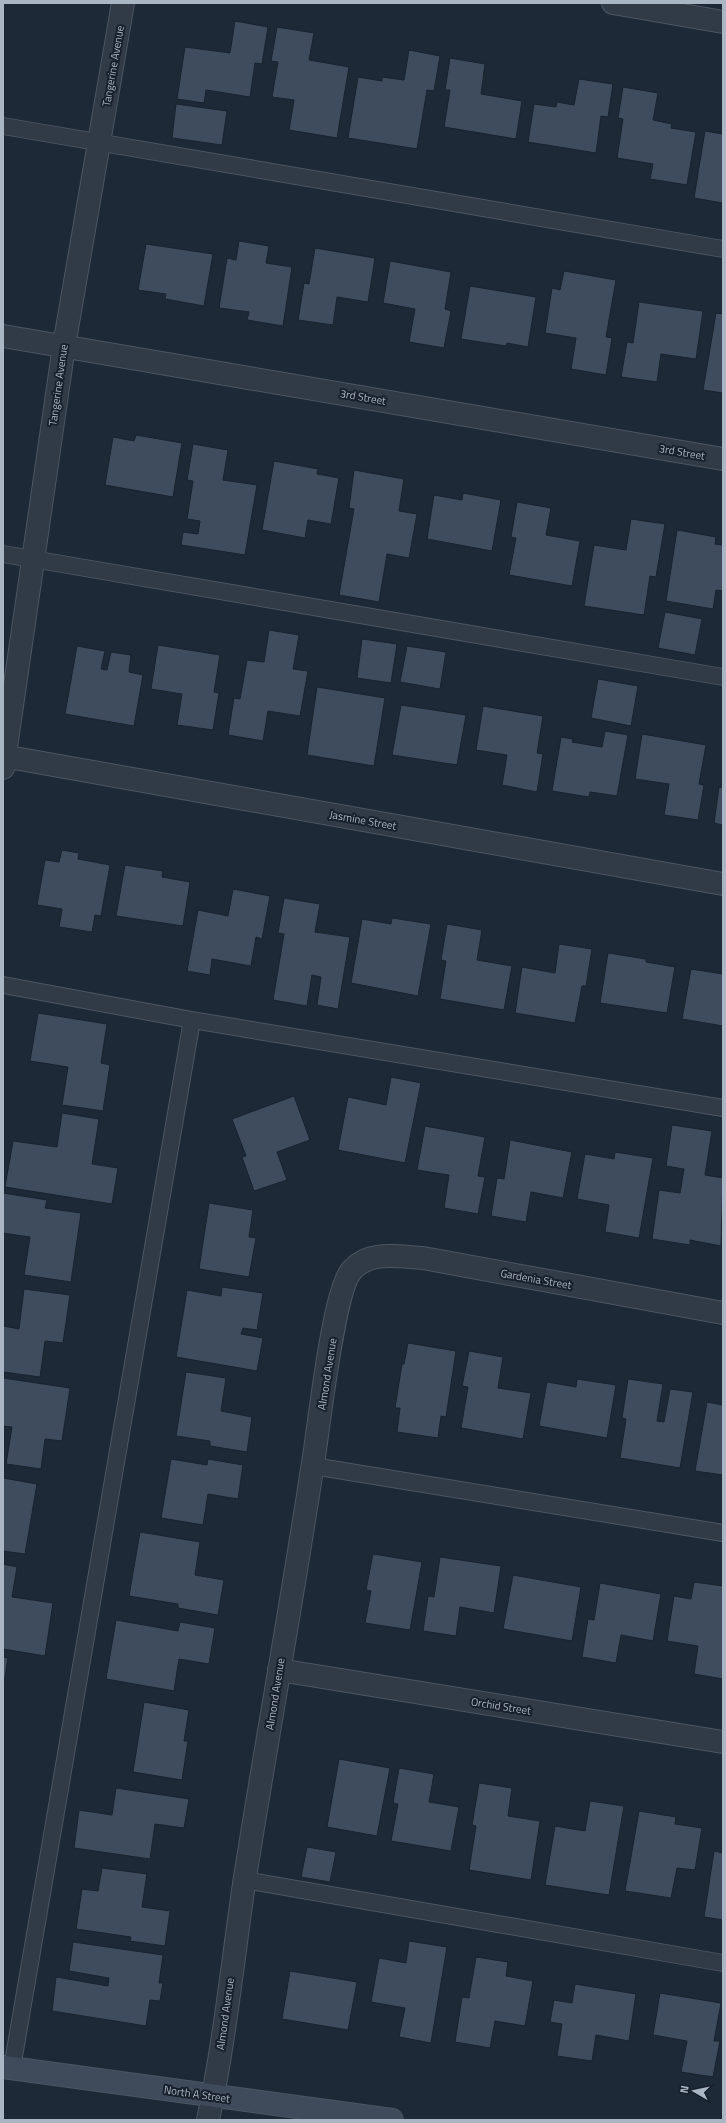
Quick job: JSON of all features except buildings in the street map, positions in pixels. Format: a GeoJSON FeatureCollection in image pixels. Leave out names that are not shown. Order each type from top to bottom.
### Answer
{"type":"FeatureCollection","features":[{"type":"Feature","properties":{"kind":"street","name":"Tangerine Avenue"},"geometry":{"type":"LineString","coordinates":[[4,761],[64,346],[123,3]]}},
{"type":"Feature","properties":{"kind":"street"},"geometry":{"type":"LineString","coordinates":[[612,3],[723,22]]}},
{"type":"Feature","properties":{"kind":"street","name":"3rd Street"},"geometry":{"type":"LineString","coordinates":[[3,336],[723,459]]}},
{"type":"Feature","properties":{"kind":"street","name":"Jasmine Street"},"geometry":{"type":"LineString","coordinates":[[4,761],[723,884]]}},
{"type":"Feature","properties":{"kind":"street","name":"Gardenia Street"},"geometry":{"type":"LineString","coordinates":[[352,1270],[366,1260],[380,1255],[423,1258],[723,1313]]}},
{"type":"Feature","properties":{"kind":"street","name":"Almond Avenue"},"geometry":{"type":"LineString","coordinates":[[208,2120],[213,2096],[278,1670],[313,1466],[336,1315],[344,1282],[352,1270]]}},
{"type":"Feature","properties":{"kind":"street","name":"Orchid Street"},"geometry":{"type":"LineString","coordinates":[[278,1670],[723,1742]]}},
{"type":"Feature","properties":{"kind":"street","name":"North A Street"},"geometry":{"type":"LineString","coordinates":[[8,2068],[392,2120]]}},
{"type":"Feature","properties":{"kind":"lane"},"geometry":{"type":"LineString","coordinates":[[3,126],[723,249]]}},
{"type":"Feature","properties":{"kind":"lane"},"geometry":{"type":"LineString","coordinates":[[3,554],[723,677]]}},
{"type":"Feature","properties":{"kind":"lane"},"geometry":{"type":"LineString","coordinates":[[3,985],[192,1020],[723,1108]]}},
{"type":"Feature","properties":{"kind":"lane"},"geometry":{"type":"LineString","coordinates":[[8,2068],[192,1020]]}},
{"type":"Feature","properties":{"kind":"lane"},"geometry":{"type":"LineString","coordinates":[[313,1466],[723,1533]]}},
{"type":"Feature","properties":{"kind":"lane"},"geometry":{"type":"LineString","coordinates":[[245,1880],[723,1963]]}}]}
